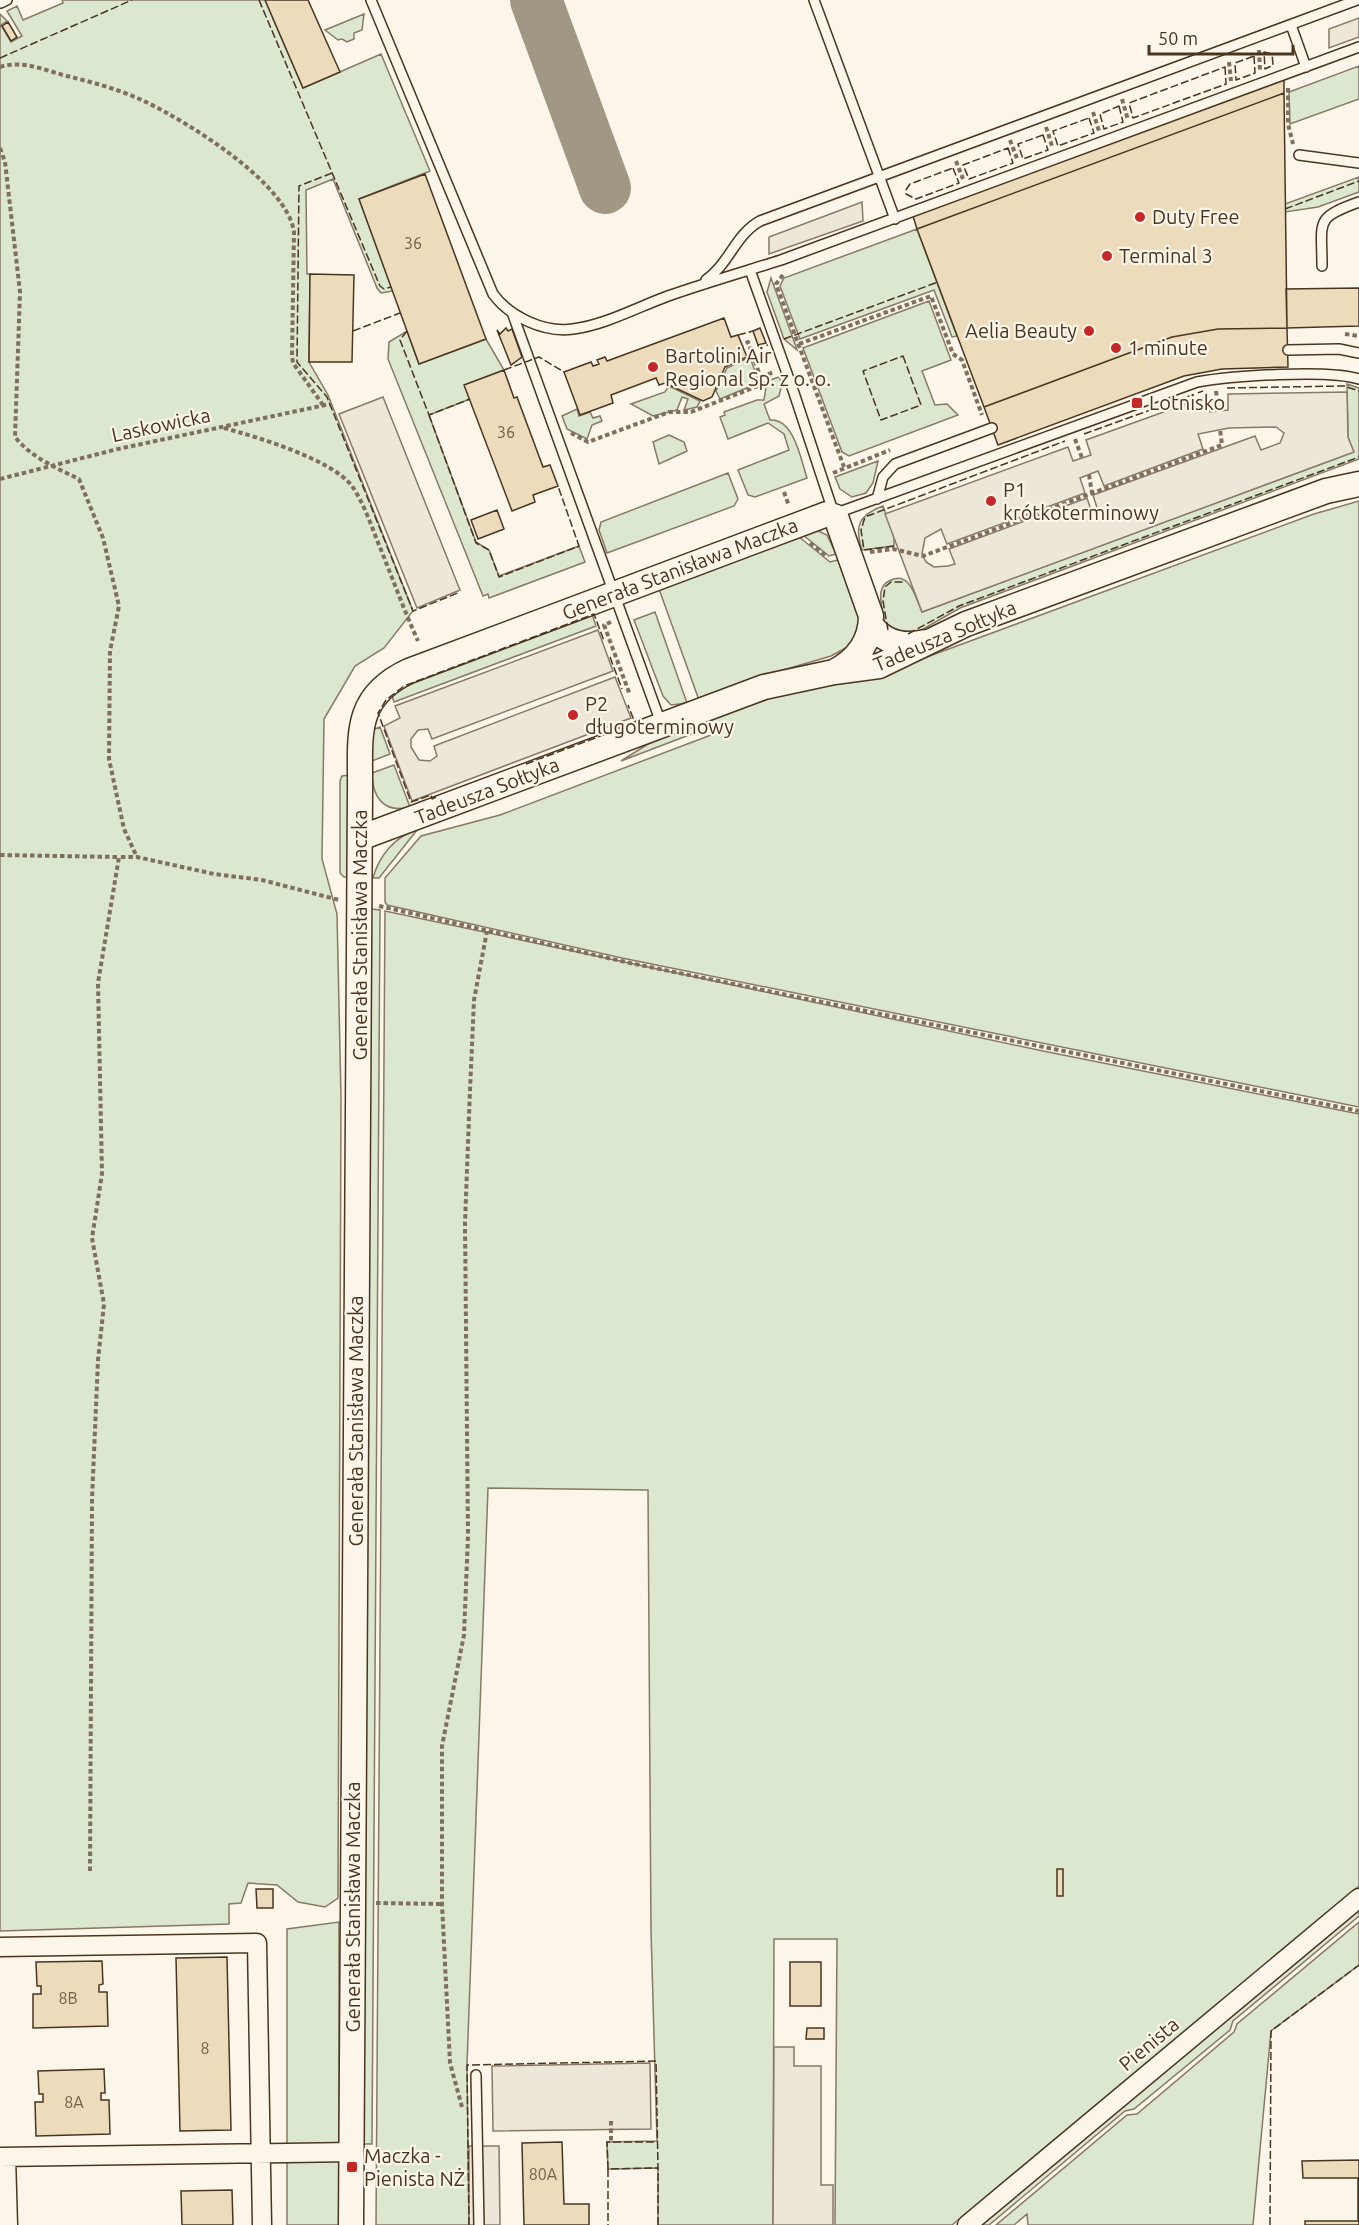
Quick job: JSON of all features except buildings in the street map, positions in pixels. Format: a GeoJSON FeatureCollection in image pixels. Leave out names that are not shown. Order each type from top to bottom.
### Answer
{"type":"FeatureCollection","features":[{"type":"Feature","properties":{"kind":"street","name":"Tadeusza Sołtyka"},"geometry":{"type":"LineString","coordinates":[[360,838],[764,687],[834,672],[879,666],[899,659],[966,624],[1315,495],[1359,484]]}},
{"type":"Feature","properties":{"kind":"street","name":"Generała Stanisława Maczka"},"geometry":{"type":"LineString","coordinates":[[351,2225],[360,838],[362,722],[365,710],[379,689],[391,679],[409,670],[821,515],[834,514]]}},
{"type":"Feature","properties":{"kind":"street"},"geometry":{"type":"LineString","coordinates":[[834,514],[870,610],[871,625],[861,651],[854,660],[834,672]]}},
{"type":"Feature","properties":{"kind":"street"},"geometry":{"type":"LineString","coordinates":[[871,625],[881,636],[899,643],[928,642]]}},
{"type":"Feature","properties":{"kind":"street","name":"Pienista"},"geometry":{"type":"LineString","coordinates":[[968,2225],[1359,1898]]}},
{"type":"Feature","properties":{"kind":"street"},"geometry":{"type":"LineString","coordinates":[[0,1947],[257,1942],[262,2225]]}},
{"type":"Feature","properties":{"kind":"street"},"geometry":{"type":"LineString","coordinates":[[8,2225],[3,2157],[352,2152]]}},
{"type":"Feature","properties":{"kind":"lane"},"geometry":{"type":"LineString","coordinates":[[1,3],[7,0]]}},
{"type":"Feature","properties":{"kind":"lane"},"geometry":{"type":"LineString","coordinates":[[371,0],[493,294],[513,315],[662,725]]}},
{"type":"Feature","properties":{"kind":"lane"},"geometry":{"type":"LineString","coordinates":[[814,0],[895,219]]}},
{"type":"Feature","properties":{"kind":"lane"},"geometry":{"type":"LineString","coordinates":[[698,285],[720,268],[737,241],[752,226],[1357,0]]}},
{"type":"Feature","properties":{"kind":"lane"},"geometry":{"type":"LineString","coordinates":[[1291,25],[1306,67]]}},
{"type":"Feature","properties":{"kind":"lane"},"geometry":{"type":"LineString","coordinates":[[513,315],[548,327],[573,329],[895,219],[1359,47]]}},
{"type":"Feature","properties":{"kind":"lane"},"geometry":{"type":"LineString","coordinates":[[1299,155],[1359,163]]}},
{"type":"Feature","properties":{"kind":"lane"},"geometry":{"type":"LineString","coordinates":[[1322,266],[1324,219],[1331,212],[1359,202]]}},
{"type":"Feature","properties":{"kind":"lane"},"geometry":{"type":"LineString","coordinates":[[750,270],[834,514]]}},
{"type":"Feature","properties":{"kind":"lane"},"geometry":{"type":"LineString","coordinates":[[1288,350],[1339,349],[1359,352]]}},
{"type":"Feature","properties":{"kind":"lane","name":"Generała Stanisława Maczka"},"geometry":{"type":"LineString","coordinates":[[834,514],[1197,382],[1229,377],[1340,375],[1359,379]]}},
{"type":"Feature","properties":{"kind":"lane"},"geometry":{"type":"LineString","coordinates":[[877,499],[883,477],[895,464],[992,428]]}},
{"type":"Feature","properties":{"kind":"lane"},"geometry":{"type":"LineString","coordinates":[[476,2075],[479,2225]]}},
{"type":"Feature","properties":{"kind":"path"},"geometry":{"type":"LineString","coordinates":[[1258,47],[1260,72]]}},
{"type":"Feature","properties":{"kind":"path"},"geometry":{"type":"LineString","coordinates":[[1227,58],[1231,83]]}},
{"type":"Feature","properties":{"kind":"path"},"geometry":{"type":"LineString","coordinates":[[0,67],[22,64],[113,88],[146,102],[240,162],[268,187],[290,214],[294,232],[293,363],[323,405]]}},
{"type":"Feature","properties":{"kind":"path"},"geometry":{"type":"LineString","coordinates":[[1288,92],[1291,140],[1299,155]]}},
{"type":"Feature","properties":{"kind":"path"},"geometry":{"type":"LineString","coordinates":[[1121,98],[1128,121]]}},
{"type":"Feature","properties":{"kind":"path"},"geometry":{"type":"LineString","coordinates":[[1092,109],[1100,132]]}},
{"type":"Feature","properties":{"kind":"path"},"geometry":{"type":"LineString","coordinates":[[1045,126],[1054,149]]}},
{"type":"Feature","properties":{"kind":"path"},"geometry":{"type":"LineString","coordinates":[[1010,139],[1019,162]]}},
{"type":"Feature","properties":{"kind":"path"},"geometry":{"type":"LineString","coordinates":[[0,148],[4,162],[20,292],[15,437],[22,446],[52,466],[79,479],[104,538],[119,606],[110,651],[109,759],[124,829],[137,857]]}},
{"type":"Feature","properties":{"kind":"path"},"geometry":{"type":"LineString","coordinates":[[956,159],[964,183]]}},
{"type":"Feature","properties":{"kind":"path"},"geometry":{"type":"LineString","coordinates":[[790,272],[780,276],[776,284],[844,467]]}},
{"type":"Feature","properties":{"kind":"path"},"geometry":{"type":"LineString","coordinates":[[799,344],[931,296],[953,354],[962,360],[968,372],[982,415]]}},
{"type":"Feature","properties":{"kind":"path"},"geometry":{"type":"LineString","coordinates":[[565,430],[588,442],[669,412],[691,412],[763,384],[748,342],[742,345]]}},
{"type":"Feature","properties":{"kind":"path"},"geometry":{"type":"LineString","coordinates":[[1215,388],[1219,411]]}},
{"type":"Feature","properties":{"kind":"path","name":"Laskowicka"},"geometry":{"type":"LineString","coordinates":[[0,479],[330,404]]}},
{"type":"Feature","properties":{"kind":"path"},"geometry":{"type":"LineString","coordinates":[[221,427],[262,438],[296,451],[332,470],[351,484],[370,522],[418,641]]}},
{"type":"Feature","properties":{"kind":"path"},"geometry":{"type":"LineString","coordinates":[[864,552],[893,549],[923,556],[1222,445],[1220,429]]}},
{"type":"Feature","properties":{"kind":"path"},"geometry":{"type":"LineString","coordinates":[[1074,435],[1082,458]]}},
{"type":"Feature","properties":{"kind":"path"},"geometry":{"type":"LineString","coordinates":[[1089,475],[1092,493]]}},
{"type":"Feature","properties":{"kind":"path"},"geometry":{"type":"LineString","coordinates":[[784,492],[789,507]]}},
{"type":"Feature","properties":{"kind":"path"},"geometry":{"type":"LineString","coordinates":[[807,540],[830,559],[837,558]]}},
{"type":"Feature","properties":{"kind":"path"},"geometry":{"type":"LineString","coordinates":[[614,621],[604,625],[630,695]]}},
{"type":"Feature","properties":{"kind":"path"},"geometry":{"type":"LineString","coordinates":[[0,855],[137,857],[214,874],[262,880],[334,899],[630,963],[1359,1111]]}},
{"type":"Feature","properties":{"kind":"path"},"geometry":{"type":"LineString","coordinates":[[90,1871],[92,1499],[104,1304],[92,1238],[102,1174],[98,983],[119,857]]}},
{"type":"Feature","properties":{"kind":"path"},"geometry":{"type":"LineString","coordinates":[[463,2112],[450,2063],[442,1904],[442,1746],[465,1624],[468,1536],[465,1223],[474,1000],[487,931]]}},
{"type":"Feature","properties":{"kind":"path"},"geometry":{"type":"LineString","coordinates":[[376,1903],[442,1904]]}},
{"type":"Feature","properties":{"kind":"path"},"geometry":{"type":"LineString","coordinates":[[611,2121],[611,2143]]}},
{"type":"Feature","properties":{"kind":"green space"},"geometry":{"type":"Polygon","coordinates":[[[62,0],[265,0],[303,88],[381,54],[430,171],[359,199],[393,291],[381,293],[333,179],[306,190],[307,274],[310,274],[309,362],[328,395],[413,611],[384,648],[355,666],[324,719],[322,859],[337,914],[341,1097],[338,1898],[325,1907],[298,1902],[277,1885],[248,1883],[241,1903],[229,1904],[229,1924],[0,1931],[0,14],[7,21],[1,25],[11,42],[22,36],[7,11],[17,6],[23,20],[63,3],[62,0]]]}},
{"type":"Feature","properties":{"kind":"green space"},"geometry":{"type":"Polygon","coordinates":[[[364,14],[362,30],[354,33],[354,39],[347,42],[342,39],[338,40],[325,30],[364,14]]]}},
{"type":"Feature","properties":{"kind":"green space"},"geometry":{"type":"Polygon","coordinates":[[[1359,66],[1359,99],[1290,124],[1289,92],[1359,66]]]}},
{"type":"Feature","properties":{"kind":"green space"},"geometry":{"type":"Polygon","coordinates":[[[1359,177],[1359,192],[1318,207],[1285,212],[1285,204],[1359,177]]]}},
{"type":"Feature","properties":{"kind":"green space"},"geometry":{"type":"Polygon","coordinates":[[[917,229],[957,336],[952,337],[934,290],[800,339],[780,286],[784,278],[917,229]]]}},
{"type":"Feature","properties":{"kind":"green space"},"geometry":{"type":"Polygon","coordinates":[[[771,278],[797,350],[784,339],[767,292],[771,278]]]}},
{"type":"Feature","properties":{"kind":"green space"},"geometry":{"type":"Polygon","coordinates":[[[929,301],[951,360],[922,371],[935,405],[947,404],[958,415],[849,456],[842,452],[803,348],[929,301]]]}},
{"type":"Feature","properties":{"kind":"green space"},"geometry":{"type":"Polygon","coordinates":[[[407,331],[419,364],[486,339],[504,370],[465,385],[470,399],[429,415],[476,542],[489,550],[499,576],[579,546],[585,562],[489,598],[488,594],[483,596],[388,359],[389,342],[407,331]]]}},
{"type":"Feature","properties":{"kind":"green space"},"geometry":{"type":"Polygon","coordinates":[[[750,357],[759,383],[720,399],[716,391],[727,368],[750,357]]]}},
{"type":"Feature","properties":{"kind":"green space"},"geometry":{"type":"Polygon","coordinates":[[[779,377],[782,384],[779,396],[764,404],[770,420],[778,421],[791,433],[807,478],[755,497],[748,495],[738,470],[789,450],[784,434],[768,423],[728,439],[720,417],[725,415],[724,412],[757,400],[764,400],[767,381],[779,377]]]}},
{"type":"Feature","properties":{"kind":"green space"},"geometry":{"type":"Polygon","coordinates":[[[1347,384],[1359,388],[1359,459],[960,608],[913,635],[885,630],[881,592],[886,583],[896,578],[907,582],[911,587],[922,612],[1353,452],[1348,437],[1347,384]]]}},
{"type":"Feature","properties":{"kind":"green space"},"geometry":{"type":"Polygon","coordinates":[[[669,386],[700,401],[697,407],[684,410],[688,399],[682,397],[677,410],[653,416],[631,404],[665,392],[669,386]]]}},
{"type":"Feature","properties":{"kind":"green space"},"geometry":{"type":"Polygon","coordinates":[[[577,409],[579,416],[590,412],[593,418],[600,416],[602,421],[592,425],[587,439],[567,429],[562,416],[577,409]]]}},
{"type":"Feature","properties":{"kind":"green space"},"geometry":{"type":"Polygon","coordinates":[[[669,435],[684,442],[687,451],[659,464],[653,442],[669,435]]]}},
{"type":"Feature","properties":{"kind":"green space"},"geometry":{"type":"Polygon","coordinates":[[[878,461],[873,483],[866,493],[852,497],[840,489],[835,477],[878,461]]]}},
{"type":"Feature","properties":{"kind":"green space"},"geometry":{"type":"Polygon","coordinates":[[[728,473],[738,499],[734,506],[607,553],[599,530],[601,522],[728,473]]]}},
{"type":"Feature","properties":{"kind":"green space"},"geometry":{"type":"Polygon","coordinates":[[[1359,501],[1359,1107],[622,958],[387,905],[385,902],[385,878],[421,836],[500,815],[711,735],[706,720],[766,697],[800,689],[862,681],[1314,514],[1359,501]]]}},
{"type":"Feature","properties":{"kind":"green space"},"geometry":{"type":"Polygon","coordinates":[[[883,506],[894,537],[894,546],[862,550],[859,534],[860,522],[868,513],[883,506]]]}},
{"type":"Feature","properties":{"kind":"green space"},"geometry":{"type":"Polygon","coordinates":[[[816,530],[827,535],[836,554],[829,556],[803,535],[816,530]]]}},
{"type":"Feature","properties":{"kind":"green space"},"geometry":{"type":"Polygon","coordinates":[[[798,536],[830,562],[838,560],[859,619],[858,632],[851,645],[831,656],[763,676],[699,700],[659,589],[798,536]]]}},
{"type":"Feature","properties":{"kind":"green space"},"geometry":{"type":"Polygon","coordinates":[[[655,612],[687,703],[671,705],[663,696],[634,620],[655,612]]]}},
{"type":"Feature","properties":{"kind":"green space"},"geometry":{"type":"Polygon","coordinates":[[[592,614],[596,626],[394,702],[391,693],[403,685],[592,614]]]}},
{"type":"Feature","properties":{"kind":"green space"},"geometry":{"type":"Polygon","coordinates":[[[695,725],[697,732],[621,761],[648,744],[695,725]]]}},
{"type":"Feature","properties":{"kind":"green space"},"geometry":{"type":"Polygon","coordinates":[[[380,727],[390,754],[372,761],[372,730],[380,727]]]}},
{"type":"Feature","properties":{"kind":"green space"},"geometry":{"type":"Polygon","coordinates":[[[394,765],[410,807],[401,809],[387,806],[381,802],[374,789],[372,773],[394,765]]]}},
{"type":"Feature","properties":{"kind":"green space"},"geometry":{"type":"Polygon","coordinates":[[[349,775],[348,877],[344,877],[340,873],[340,781],[342,776],[349,775]]]}},
{"type":"Feature","properties":{"kind":"green space"},"geometry":{"type":"Polygon","coordinates":[[[417,830],[379,878],[373,878],[379,862],[389,848],[402,837],[417,830]]]}},
{"type":"Feature","properties":{"kind":"green space"},"geometry":{"type":"Polygon","coordinates":[[[371,909],[380,910],[372,2144],[363,2144],[371,909]]]}},
{"type":"Feature","properties":{"kind":"green space"},"geometry":{"type":"Polygon","coordinates":[[[385,911],[1043,1051],[1359,1114],[1359,1886],[952,2225],[835,2225],[837,1939],[774,1939],[773,2225],[658,2225],[658,2168],[608,2169],[607,2142],[657,2141],[651,1931],[648,1490],[488,1488],[467,2065],[469,2225],[376,2225],[385,911]]]}},
{"type":"Feature","properties":{"kind":"green space"},"geometry":{"type":"Polygon","coordinates":[[[1359,1910],[1359,1916],[1233,2021],[1230,2030],[1134,2109],[1125,2111],[989,2225],[981,2225],[1359,1910]]]}},
{"type":"Feature","properties":{"kind":"green space"},"geometry":{"type":"Polygon","coordinates":[[[339,1922],[339,2225],[287,2225],[287,1929],[339,1922]]]}},
{"type":"Feature","properties":{"kind":"green space"},"geometry":{"type":"Polygon","coordinates":[[[1359,1922],[1359,1965],[1271,2031],[1253,2225],[1028,2225],[1027,2214],[1014,2225],[996,2225],[1127,2115],[1137,2114],[1234,2032],[1237,2024],[1359,1922]]]}},
{"type":"Feature","properties":{"kind":"shaded area"},"geometry":{"type":"Polygon","coordinates":[[[1359,18],[1359,37],[1329,48],[1329,29],[1359,18]]]}},
{"type":"Feature","properties":{"kind":"shaded area"},"geometry":{"type":"Polygon","coordinates":[[[862,202],[863,221],[769,254],[769,237],[862,202]]]}},
{"type":"Feature","properties":{"kind":"shaded area","name":"P1 krótkoterminowy"},"geometry":{"type":"Polygon","coordinates":[[[1347,392],[1348,437],[1354,452],[922,612],[885,514],[1068,447],[1073,461],[1091,455],[1086,440],[1205,397],[1210,412],[1228,410],[1228,394],[1347,392]],[[1276,427],[1229,428],[1198,434],[1203,449],[1104,486],[1098,471],[1080,478],[1085,493],[947,544],[941,529],[925,538],[922,554],[926,562],[934,567],[955,564],[949,549],[1087,498],[1092,513],[1098,511],[1093,495],[1255,436],[1261,450],[1280,443],[1284,433],[1276,427]]]}},
{"type":"Feature","properties":{"kind":"shaded area"},"geometry":{"type":"Polygon","coordinates":[[[383,397],[460,590],[417,608],[339,414],[383,397]]]}},
{"type":"Feature","properties":{"kind":"shaded area","name":"P2 długoterminowy"},"geometry":{"type":"Polygon","coordinates":[[[598,630],[613,671],[432,739],[428,729],[418,730],[411,739],[411,747],[419,760],[430,761],[437,756],[434,746],[615,677],[631,718],[412,801],[384,726],[400,718],[395,706],[598,630]]]}},
{"type":"Feature","properties":{"kind":"shaded area"},"geometry":{"type":"Polygon","coordinates":[[[774,2047],[794,2047],[794,2066],[821,2066],[821,2185],[833,2185],[833,2225],[773,2225],[774,2047]]]}},
{"type":"Feature","properties":{"kind":"shaded area"},"geometry":{"type":"Polygon","coordinates":[[[650,2063],[651,2129],[493,2131],[492,2066],[650,2063]]]}},
{"type":"Feature","properties":{"kind":"shaded area"},"geometry":{"type":"Polygon","coordinates":[[[469,2146],[499,2146],[500,2225],[469,2225],[469,2146]]]}},
{"type":"Feature","properties":{"kind":"taxiway"},"geometry":{"type":"LineString","coordinates":[[536,0],[605,188]]}},
{"type":"Feature","properties":{"kind":"fence"},"geometry":{"type":"LineString","coordinates":[[0,58],[132,0]]}},
{"type":"Feature","properties":{"kind":"fence"},"geometry":{"type":"LineString","coordinates":[[259,0],[380,286],[384,289],[391,287]]}},
{"type":"Feature","properties":{"kind":"fence"},"geometry":{"type":"LineString","coordinates":[[1264,52],[1272,54],[1273,65],[1265,69],[1264,52]]}},
{"type":"Feature","properties":{"kind":"fence"},"geometry":{"type":"LineString","coordinates":[[1254,56],[1255,73],[1236,80],[1235,63],[1254,56]]}},
{"type":"Feature","properties":{"kind":"fence"},"geometry":{"type":"LineString","coordinates":[[1225,67],[1226,84],[1133,118],[1129,103],[1225,67]]}},
{"type":"Feature","properties":{"kind":"fence"},"geometry":{"type":"LineString","coordinates":[[1119,106],[1123,122],[1104,129],[1100,114],[1119,106]]}},
{"type":"Feature","properties":{"kind":"fence"},"geometry":{"type":"LineString","coordinates":[[1089,118],[1094,133],[1058,146],[1053,131],[1089,118]]}},
{"type":"Feature","properties":{"kind":"fence"},"geometry":{"type":"LineString","coordinates":[[1043,135],[1048,150],[1023,159],[1018,144],[1043,135]]}},
{"type":"Feature","properties":{"kind":"fence"},"geometry":{"type":"LineString","coordinates":[[1008,148],[1013,163],[969,179],[963,165],[1008,148]]}},
{"type":"Feature","properties":{"kind":"fence"},"geometry":{"type":"LineString","coordinates":[[953,168],[959,183],[916,199],[906,194],[910,184],[953,168]]}},
{"type":"Feature","properties":{"kind":"fence"},"geometry":{"type":"LineString","coordinates":[[332,173],[299,186],[297,362],[327,397],[413,611],[460,592]]}},
{"type":"Feature","properties":{"kind":"fence"},"geometry":{"type":"LineString","coordinates":[[1285,209],[1359,181]]}},
{"type":"Feature","properties":{"kind":"fence"},"geometry":{"type":"LineString","coordinates":[[784,339],[938,282]]}},
{"type":"Feature","properties":{"kind":"fence"},"geometry":{"type":"LineString","coordinates":[[353,331],[400,313]]}},
{"type":"Feature","properties":{"kind":"fence"},"geometry":{"type":"LineString","coordinates":[[407,331],[400,340],[429,415],[470,399]]}},
{"type":"Feature","properties":{"kind":"fence"},"geometry":{"type":"LineString","coordinates":[[738,335],[753,331]]}},
{"type":"Feature","properties":{"kind":"fence"},"geometry":{"type":"LineString","coordinates":[[758,345],[759,348],[768,345]]}},
{"type":"Feature","properties":{"kind":"fence"},"geometry":{"type":"LineString","coordinates":[[903,356],[921,405],[881,420],[863,371],[903,356]]}},
{"type":"Feature","properties":{"kind":"fence"},"geometry":{"type":"LineString","coordinates":[[504,370],[539,357],[564,372]]}},
{"type":"Feature","properties":{"kind":"fence"},"geometry":{"type":"LineString","coordinates":[[1227,388],[1344,386],[1359,391]]}},
{"type":"Feature","properties":{"kind":"fence"},"geometry":{"type":"LineString","coordinates":[[1084,434],[1203,391]]}},
{"type":"Feature","properties":{"kind":"fence"},"geometry":{"type":"LineString","coordinates":[[429,415],[476,543],[489,550],[499,577],[579,546],[558,486]]}},
{"type":"Feature","properties":{"kind":"fence"},"geometry":{"type":"LineString","coordinates":[[894,546],[864,550],[861,530],[865,517],[1065,441]]}},
{"type":"Feature","properties":{"kind":"fence"},"geometry":{"type":"LineString","coordinates":[[908,634],[959,606],[1359,457]]}},
{"type":"Feature","properties":{"kind":"fence"},"geometry":{"type":"LineString","coordinates":[[888,630],[883,601],[885,587],[891,582],[905,582]]}},
{"type":"Feature","properties":{"kind":"fence"},"geometry":{"type":"LineString","coordinates":[[436,797],[432,799],[431,795],[411,802],[378,713],[386,700],[404,686],[594,614],[604,641]]}},
{"type":"Feature","properties":{"kind":"fence"},"geometry":{"type":"LineString","coordinates":[[610,657],[622,689]]}},
{"type":"Feature","properties":{"kind":"fence"},"geometry":{"type":"LineString","coordinates":[[526,764],[635,723],[628,705]]}},
{"type":"Feature","properties":{"kind":"fence"},"geometry":{"type":"LineString","coordinates":[[1270,2225],[1271,2031],[1359,1965]]}},
{"type":"Feature","properties":{"kind":"fence"},"geometry":{"type":"LineString","coordinates":[[469,2225],[467,2065],[656,2061],[658,2168],[608,2169],[608,2225]]}},
{"type":"Feature","properties":{"kind":"fence"},"geometry":{"type":"LineString","coordinates":[[608,2169],[607,2142],[657,2142]]}},
{"type":"Feature","properties":{"kind":"fence"},"geometry":{"type":"LineString","coordinates":[[658,2168],[658,2225]]}},
{"type":"Feature","properties":{"kind":"place","name":"Duty Free"},"geometry":{"type":"Point","coordinates":[1140,217]}},
{"type":"Feature","properties":{"kind":"place","name":"Terminal 3"},"geometry":{"type":"Point","coordinates":[1107,256]}},
{"type":"Feature","properties":{"kind":"place","name":"Aelia Beauty"},"geometry":{"type":"Point","coordinates":[1089,331]}},
{"type":"Feature","properties":{"kind":"place","name":"1 minute"},"geometry":{"type":"Point","coordinates":[1116,348]}},
{"type":"Feature","properties":{"kind":"place","name":"Bartolini Air Regional Sp. z o. o."},"geometry":{"type":"Point","coordinates":[653,367]}},
{"type":"Feature","properties":{"kind":"place","name":"Lotnisko"},"geometry":{"type":"Point","coordinates":[1137,403]}},
{"type":"Feature","properties":{"kind":"place","name":"P1 krótkoterminowy"},"geometry":{"type":"Point","coordinates":[991,501]}},
{"type":"Feature","properties":{"kind":"place","name":"P2 długoterminowy"},"geometry":{"type":"Point","coordinates":[573,715]}},
{"type":"Feature","properties":{"kind":"place","name":"Maczka - Pienista NŻ"},"geometry":{"type":"Point","coordinates":[352,2167]}}]}
